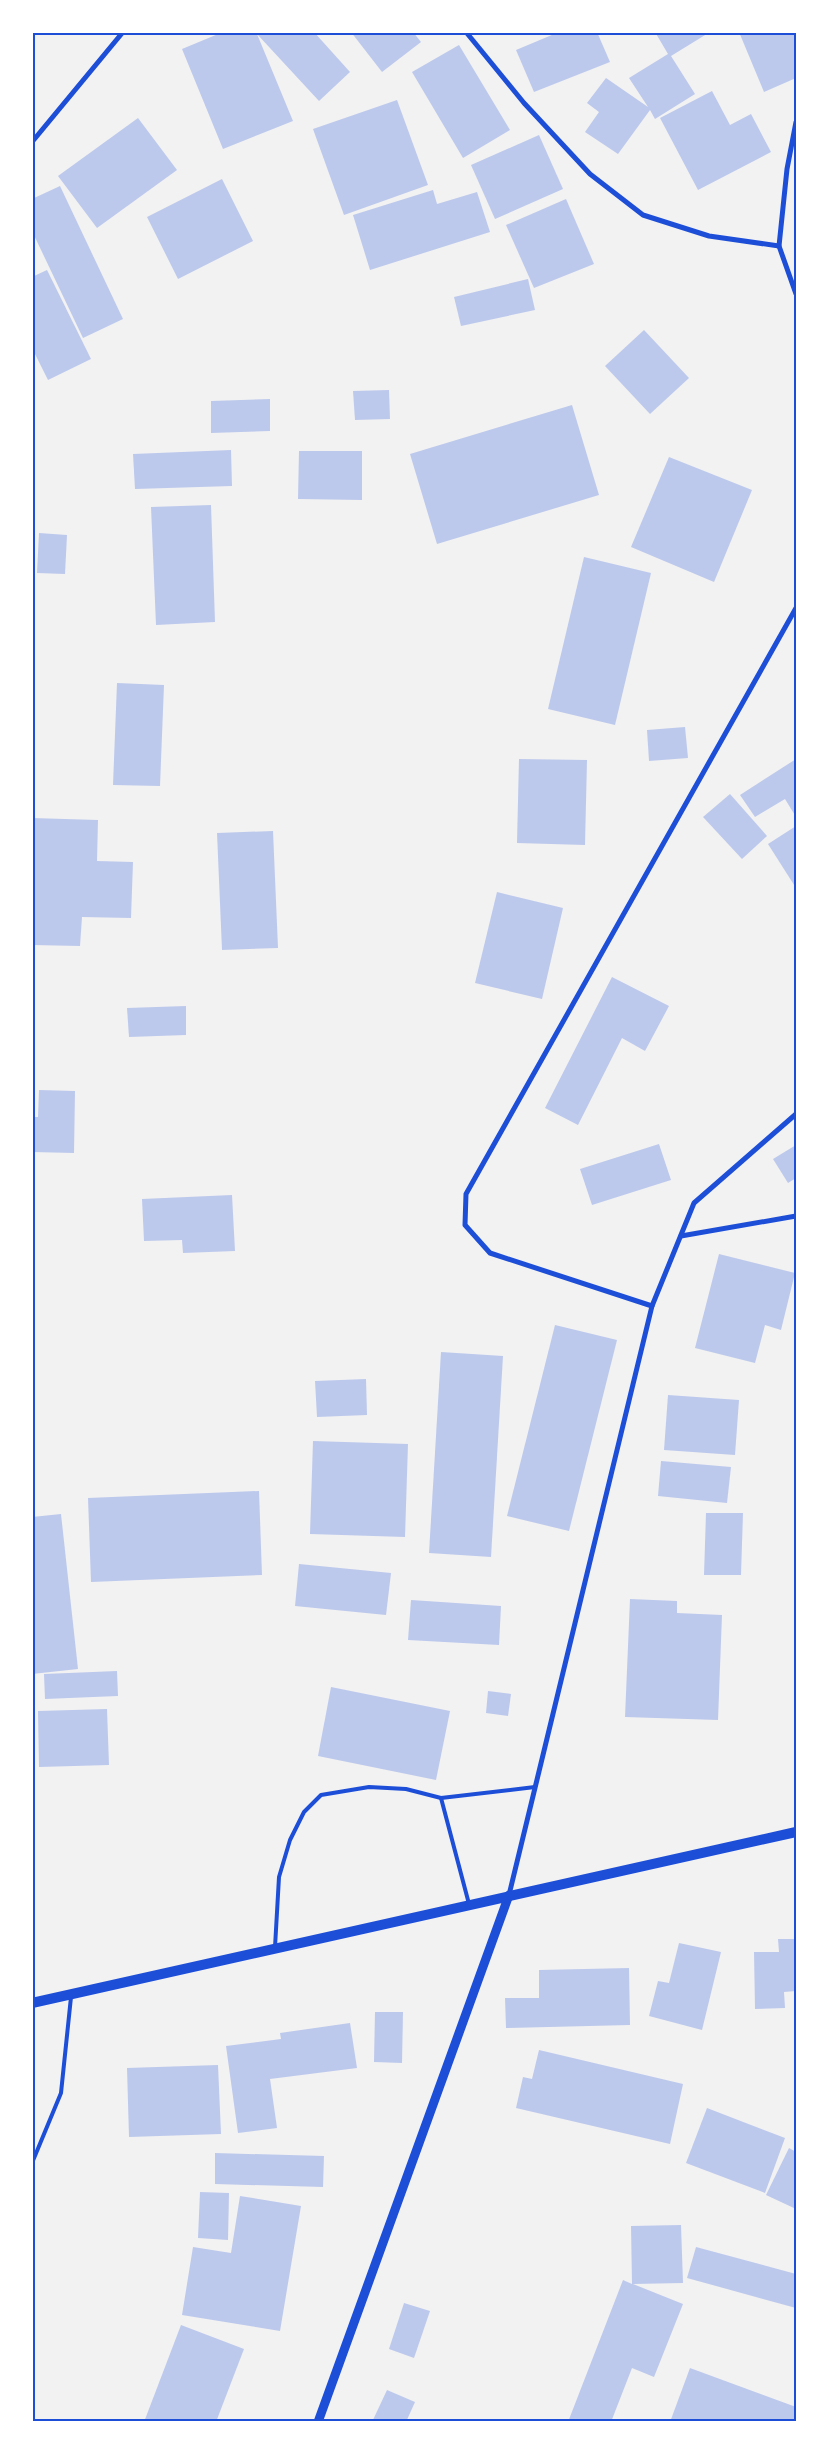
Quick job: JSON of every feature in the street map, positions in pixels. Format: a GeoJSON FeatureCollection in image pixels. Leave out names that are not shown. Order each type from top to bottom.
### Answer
{"type":"FeatureCollection","features":[{"type":"Feature","properties":{"kind":"main road"},"geometry":{"type":"LineString","coordinates":[[32,2003],[275,1947],[796,1832]]}},
{"type":"Feature","properties":{"kind":"street"},"geometry":{"type":"LineString","coordinates":[[32,142],[123,32]]}},
{"type":"Feature","properties":{"kind":"street"},"geometry":{"type":"LineString","coordinates":[[466,32],[524,103],[590,174],[643,215],[709,236],[779,246]]}},
{"type":"Feature","properties":{"kind":"street"},"geometry":{"type":"LineString","coordinates":[[796,122],[787,168],[779,246],[796,294]]}},
{"type":"Feature","properties":{"kind":"street"},"geometry":{"type":"LineString","coordinates":[[652,1306],[490,1253],[465,1225],[466,1194],[796,608]]}},
{"type":"Feature","properties":{"kind":"street"},"geometry":{"type":"LineString","coordinates":[[318,2422],[509,1895],[652,1306],[694,1203],[796,1114]]}},
{"type":"Feature","properties":{"kind":"street"},"geometry":{"type":"LineString","coordinates":[[681,1236],[796,1216]]}},
{"type":"Feature","properties":{"kind":"lane"},"geometry":{"type":"LineString","coordinates":[[275,1947],[279,1877],[290,1840],[304,1812],[321,1795],[369,1787],[406,1789],[441,1798],[535,1787]]}},
{"type":"Feature","properties":{"kind":"lane"},"geometry":{"type":"LineString","coordinates":[[441,1798],[469,1904]]}},
{"type":"Feature","properties":{"kind":"lane"},"geometry":{"type":"LineString","coordinates":[[32,2163],[61,2093],[71,1993]]}},
{"type":"Feature","properties":{"kind":"building"},"geometry":{"type":"Polygon","coordinates":[[[223,32],[314,32],[350,72],[319,101],[257,34],[293,121],[223,149],[182,49],[223,32]]]}},
{"type":"Feature","properties":{"kind":"building"},"geometry":{"type":"Polygon","coordinates":[[[351,32],[413,32],[421,42],[382,72],[351,32]]]}},
{"type":"Feature","properties":{"kind":"building"},"geometry":{"type":"Polygon","coordinates":[[[559,32],[597,32],[610,62],[534,92],[516,50],[559,32]]]}},
{"type":"Feature","properties":{"kind":"building"},"geometry":{"type":"Polygon","coordinates":[[[655,32],[710,32],[671,56],[695,94],[655,119],[650,110],[618,154],[585,132],[599,112],[587,103],[606,78],[648,107],[629,78],[668,54],[655,32]]]}},
{"type":"Feature","properties":{"kind":"building"},"geometry":{"type":"Polygon","coordinates":[[[739,32],[793,32],[796,40],[796,78],[764,92],[739,32]]]}},
{"type":"Feature","properties":{"kind":"building"},"geometry":{"type":"Polygon","coordinates":[[[459,45],[510,130],[463,158],[412,72],[459,45]]]}},
{"type":"Feature","properties":{"kind":"building"},"geometry":{"type":"Polygon","coordinates":[[[712,91],[730,125],[751,114],[771,152],[698,190],[660,118],[712,91]]]}},
{"type":"Feature","properties":{"kind":"building"},"geometry":{"type":"Polygon","coordinates":[[[397,100],[428,185],[344,215],[313,129],[397,100]]]}},
{"type":"Feature","properties":{"kind":"building"},"geometry":{"type":"Polygon","coordinates":[[[138,118],[177,170],[97,228],[58,176],[138,118]]]}},
{"type":"Feature","properties":{"kind":"building"},"geometry":{"type":"Polygon","coordinates":[[[539,135],[563,189],[495,219],[471,165],[539,135]]]}},
{"type":"Feature","properties":{"kind":"building"},"geometry":{"type":"Polygon","coordinates":[[[222,179],[253,241],[178,279],[147,217],[222,179]]]}},
{"type":"Feature","properties":{"kind":"building"},"geometry":{"type":"Polygon","coordinates":[[[60,186],[123,319],[83,338],[32,231],[32,199],[60,186]]]}},
{"type":"Feature","properties":{"kind":"building"},"geometry":{"type":"Polygon","coordinates":[[[433,190],[437,204],[477,192],[490,232],[370,270],[353,215],[433,190]]]}},
{"type":"Feature","properties":{"kind":"building"},"geometry":{"type":"Polygon","coordinates":[[[566,199],[594,264],[534,288],[506,225],[566,199]]]}},
{"type":"Feature","properties":{"kind":"building"},"geometry":{"type":"Polygon","coordinates":[[[47,270],[91,359],[48,380],[32,348],[32,277],[47,270]]]}},
{"type":"Feature","properties":{"kind":"building"},"geometry":{"type":"Polygon","coordinates":[[[528,279],[535,310],[461,326],[454,297],[528,279]]]}},
{"type":"Feature","properties":{"kind":"building"},"geometry":{"type":"Polygon","coordinates":[[[644,330],[689,378],[650,414],[605,366],[644,330]]]}},
{"type":"Feature","properties":{"kind":"building"},"geometry":{"type":"Polygon","coordinates":[[[389,390],[390,419],[355,420],[353,391],[389,390]]]}},
{"type":"Feature","properties":{"kind":"building"},"geometry":{"type":"Polygon","coordinates":[[[270,399],[270,431],[211,433],[211,401],[270,399]]]}},
{"type":"Feature","properties":{"kind":"building"},"geometry":{"type":"Polygon","coordinates":[[[572,405],[599,495],[437,544],[410,454],[572,405]]]}},
{"type":"Feature","properties":{"kind":"building"},"geometry":{"type":"Polygon","coordinates":[[[231,450],[232,486],[135,489],[133,454],[231,450]]]}},
{"type":"Feature","properties":{"kind":"building"},"geometry":{"type":"Polygon","coordinates":[[[299,451],[362,451],[362,500],[298,499],[299,451]]]}},
{"type":"Feature","properties":{"kind":"building"},"geometry":{"type":"Polygon","coordinates":[[[669,457],[752,490],[714,582],[631,547],[669,457]]]}},
{"type":"Feature","properties":{"kind":"building"},"geometry":{"type":"Polygon","coordinates":[[[211,505],[215,622],[156,625],[151,507],[211,505]]]}},
{"type":"Feature","properties":{"kind":"building"},"geometry":{"type":"Polygon","coordinates":[[[39,533],[67,535],[65,574],[37,573],[39,533]]]}},
{"type":"Feature","properties":{"kind":"building"},"geometry":{"type":"Polygon","coordinates":[[[584,557],[651,573],[615,725],[548,709],[584,557]]]}},
{"type":"Feature","properties":{"kind":"building"},"geometry":{"type":"Polygon","coordinates":[[[32,585],[35,620],[32,620],[32,585]]]}},
{"type":"Feature","properties":{"kind":"building"},"geometry":{"type":"Polygon","coordinates":[[[117,683],[164,685],[160,786],[113,785],[117,683]]]}},
{"type":"Feature","properties":{"kind":"building"},"geometry":{"type":"Polygon","coordinates":[[[685,727],[688,758],[649,761],[647,730],[685,727]]]}},
{"type":"Feature","properties":{"kind":"building"},"geometry":{"type":"Polygon","coordinates":[[[519,759],[587,760],[585,845],[517,843],[519,759]]]}},
{"type":"Feature","properties":{"kind":"building"},"geometry":{"type":"Polygon","coordinates":[[[796,759],[796,817],[785,799],[755,817],[740,795],[796,759]]]}},
{"type":"Feature","properties":{"kind":"building"},"geometry":{"type":"Polygon","coordinates":[[[730,794],[767,836],[742,859],[703,817],[730,794]]]}},
{"type":"Feature","properties":{"kind":"building"},"geometry":{"type":"Polygon","coordinates":[[[32,818],[98,820],[97,861],[133,862],[131,918],[82,917],[80,946],[32,945],[32,818]]]}},
{"type":"Feature","properties":{"kind":"building"},"geometry":{"type":"Polygon","coordinates":[[[796,826],[796,888],[768,844],[796,826]]]}},
{"type":"Feature","properties":{"kind":"building"},"geometry":{"type":"Polygon","coordinates":[[[273,831],[278,948],[222,950],[217,833],[273,831]]]}},
{"type":"Feature","properties":{"kind":"building"},"geometry":{"type":"Polygon","coordinates":[[[497,892],[563,908],[542,999],[475,983],[497,892]]]}},
{"type":"Feature","properties":{"kind":"building"},"geometry":{"type":"Polygon","coordinates":[[[612,977],[669,1006],[645,1051],[622,1038],[578,1125],[545,1108],[612,977]]]}},
{"type":"Feature","properties":{"kind":"building"},"geometry":{"type":"Polygon","coordinates":[[[186,1006],[186,1035],[129,1037],[127,1008],[186,1006]]]}},
{"type":"Feature","properties":{"kind":"building"},"geometry":{"type":"Polygon","coordinates":[[[39,1090],[75,1091],[74,1153],[32,1152],[32,1117],[38,1117],[39,1090]]]}},
{"type":"Feature","properties":{"kind":"building"},"geometry":{"type":"Polygon","coordinates":[[[659,1144],[671,1180],[592,1205],[580,1169],[659,1144]]]}},
{"type":"Feature","properties":{"kind":"building"},"geometry":{"type":"Polygon","coordinates":[[[796,1145],[796,1178],[788,1183],[773,1159],[796,1145]]]}},
{"type":"Feature","properties":{"kind":"building"},"geometry":{"type":"Polygon","coordinates":[[[232,1195],[235,1251],[183,1253],[182,1240],[144,1241],[142,1199],[232,1195]]]}},
{"type":"Feature","properties":{"kind":"building"},"geometry":{"type":"Polygon","coordinates":[[[719,1254],[795,1273],[781,1330],[765,1325],[755,1363],[695,1348],[719,1254]]]}},
{"type":"Feature","properties":{"kind":"building"},"geometry":{"type":"Polygon","coordinates":[[[555,1325],[617,1340],[569,1531],[507,1516],[555,1325]]]}},
{"type":"Feature","properties":{"kind":"building"},"geometry":{"type":"Polygon","coordinates":[[[441,1352],[503,1356],[491,1557],[429,1553],[441,1352]]]}},
{"type":"Feature","properties":{"kind":"building"},"geometry":{"type":"Polygon","coordinates":[[[366,1379],[367,1415],[317,1417],[315,1381],[366,1379]]]}},
{"type":"Feature","properties":{"kind":"building"},"geometry":{"type":"Polygon","coordinates":[[[668,1395],[739,1400],[735,1455],[664,1450],[668,1395]]]}},
{"type":"Feature","properties":{"kind":"building"},"geometry":{"type":"Polygon","coordinates":[[[313,1441],[408,1444],[405,1537],[310,1534],[313,1441]]]}},
{"type":"Feature","properties":{"kind":"building"},"geometry":{"type":"Polygon","coordinates":[[[661,1461],[731,1467],[727,1503],[658,1496],[661,1461]]]}},
{"type":"Feature","properties":{"kind":"building"},"geometry":{"type":"Polygon","coordinates":[[[259,1491],[262,1575],[91,1582],[88,1498],[259,1491]]]}},
{"type":"Feature","properties":{"kind":"building"},"geometry":{"type":"Polygon","coordinates":[[[706,1513],[743,1513],[741,1575],[704,1575],[706,1513]]]}},
{"type":"Feature","properties":{"kind":"building"},"geometry":{"type":"Polygon","coordinates":[[[61,1514],[78,1669],[32,1674],[32,1517],[61,1514]]]}},
{"type":"Feature","properties":{"kind":"building"},"geometry":{"type":"Polygon","coordinates":[[[299,1564],[391,1573],[386,1615],[295,1606],[299,1564]]]}},
{"type":"Feature","properties":{"kind":"building"},"geometry":{"type":"Polygon","coordinates":[[[630,1599],[677,1601],[677,1613],[722,1615],[718,1720],[625,1717],[630,1599]]]}},
{"type":"Feature","properties":{"kind":"building"},"geometry":{"type":"Polygon","coordinates":[[[411,1600],[501,1606],[499,1645],[408,1640],[411,1600]]]}},
{"type":"Feature","properties":{"kind":"building"},"geometry":{"type":"Polygon","coordinates":[[[117,1671],[118,1696],[45,1699],[44,1674],[117,1671]]]}},
{"type":"Feature","properties":{"kind":"building"},"geometry":{"type":"Polygon","coordinates":[[[331,1687],[450,1711],[436,1780],[318,1756],[331,1687]]]}},
{"type":"Feature","properties":{"kind":"building"},"geometry":{"type":"Polygon","coordinates":[[[488,1691],[511,1694],[508,1716],[486,1713],[488,1691]]]}},
{"type":"Feature","properties":{"kind":"building"},"geometry":{"type":"Polygon","coordinates":[[[107,1709],[109,1765],[39,1767],[38,1711],[107,1709]]]}},
{"type":"Feature","properties":{"kind":"building"},"geometry":{"type":"Polygon","coordinates":[[[778,1939],[796,1939],[796,1991],[784,1992],[785,2008],[755,2009],[754,1952],[779,1952],[778,1939]]]}},
{"type":"Feature","properties":{"kind":"building"},"geometry":{"type":"Polygon","coordinates":[[[679,1943],[721,1952],[702,2030],[649,2016],[658,1981],[669,1983],[679,1943]]]}},
{"type":"Feature","properties":{"kind":"building"},"geometry":{"type":"Polygon","coordinates":[[[629,1968],[630,2025],[506,2028],[505,1998],[539,1998],[539,1970],[629,1968]]]}},
{"type":"Feature","properties":{"kind":"building"},"geometry":{"type":"Polygon","coordinates":[[[375,2012],[403,2012],[402,2063],[374,2062],[375,2012]]]}},
{"type":"Feature","properties":{"kind":"building"},"geometry":{"type":"Polygon","coordinates":[[[350,2023],[357,2068],[270,2079],[277,2128],[238,2133],[226,2046],[281,2039],[280,2033],[350,2023]]]}},
{"type":"Feature","properties":{"kind":"building"},"geometry":{"type":"Polygon","coordinates":[[[539,2050],[683,2084],[670,2144],[516,2108],[523,2077],[532,2079],[539,2050]]]}},
{"type":"Feature","properties":{"kind":"building"},"geometry":{"type":"Polygon","coordinates":[[[218,2065],[221,2134],[129,2137],[127,2068],[218,2065]]]}},
{"type":"Feature","properties":{"kind":"building"},"geometry":{"type":"Polygon","coordinates":[[[707,2108],[785,2138],[765,2193],[686,2163],[707,2108]]]}},
{"type":"Feature","properties":{"kind":"building"},"geometry":{"type":"Polygon","coordinates":[[[789,2148],[796,2152],[796,2209],[766,2195],[789,2148]]]}},
{"type":"Feature","properties":{"kind":"building"},"geometry":{"type":"Polygon","coordinates":[[[215,2153],[324,2156],[323,2187],[215,2184],[215,2153]]]}},
{"type":"Feature","properties":{"kind":"building"},"geometry":{"type":"Polygon","coordinates":[[[200,2192],[229,2193],[228,2240],[198,2238],[200,2192]]]}},
{"type":"Feature","properties":{"kind":"building"},"geometry":{"type":"Polygon","coordinates":[[[240,2196],[301,2206],[280,2331],[182,2315],[193,2247],[231,2253],[240,2196]]]}},
{"type":"Feature","properties":{"kind":"building"},"geometry":{"type":"Polygon","coordinates":[[[681,2225],[683,2283],[633,2284],[683,2304],[654,2377],[632,2368],[611,2422],[568,2422],[623,2280],[632,2284],[631,2226],[681,2225]]]}},
{"type":"Feature","properties":{"kind":"building"},"geometry":{"type":"Polygon","coordinates":[[[696,2247],[796,2274],[796,2308],[687,2278],[696,2247]]]}},
{"type":"Feature","properties":{"kind":"building"},"geometry":{"type":"Polygon","coordinates":[[[404,2303],[430,2311],[414,2358],[389,2349],[404,2303]]]}},
{"type":"Feature","properties":{"kind":"building"},"geometry":{"type":"Polygon","coordinates":[[[181,2325],[244,2349],[216,2422],[144,2422],[181,2325]]]}},
{"type":"Feature","properties":{"kind":"building"},"geometry":{"type":"Polygon","coordinates":[[[690,2368],[796,2407],[795,2422],[670,2422],[690,2368]]]}},
{"type":"Feature","properties":{"kind":"building"},"geometry":{"type":"Polygon","coordinates":[[[387,2390],[415,2402],[406,2422],[372,2422],[387,2390]]]}}]}
